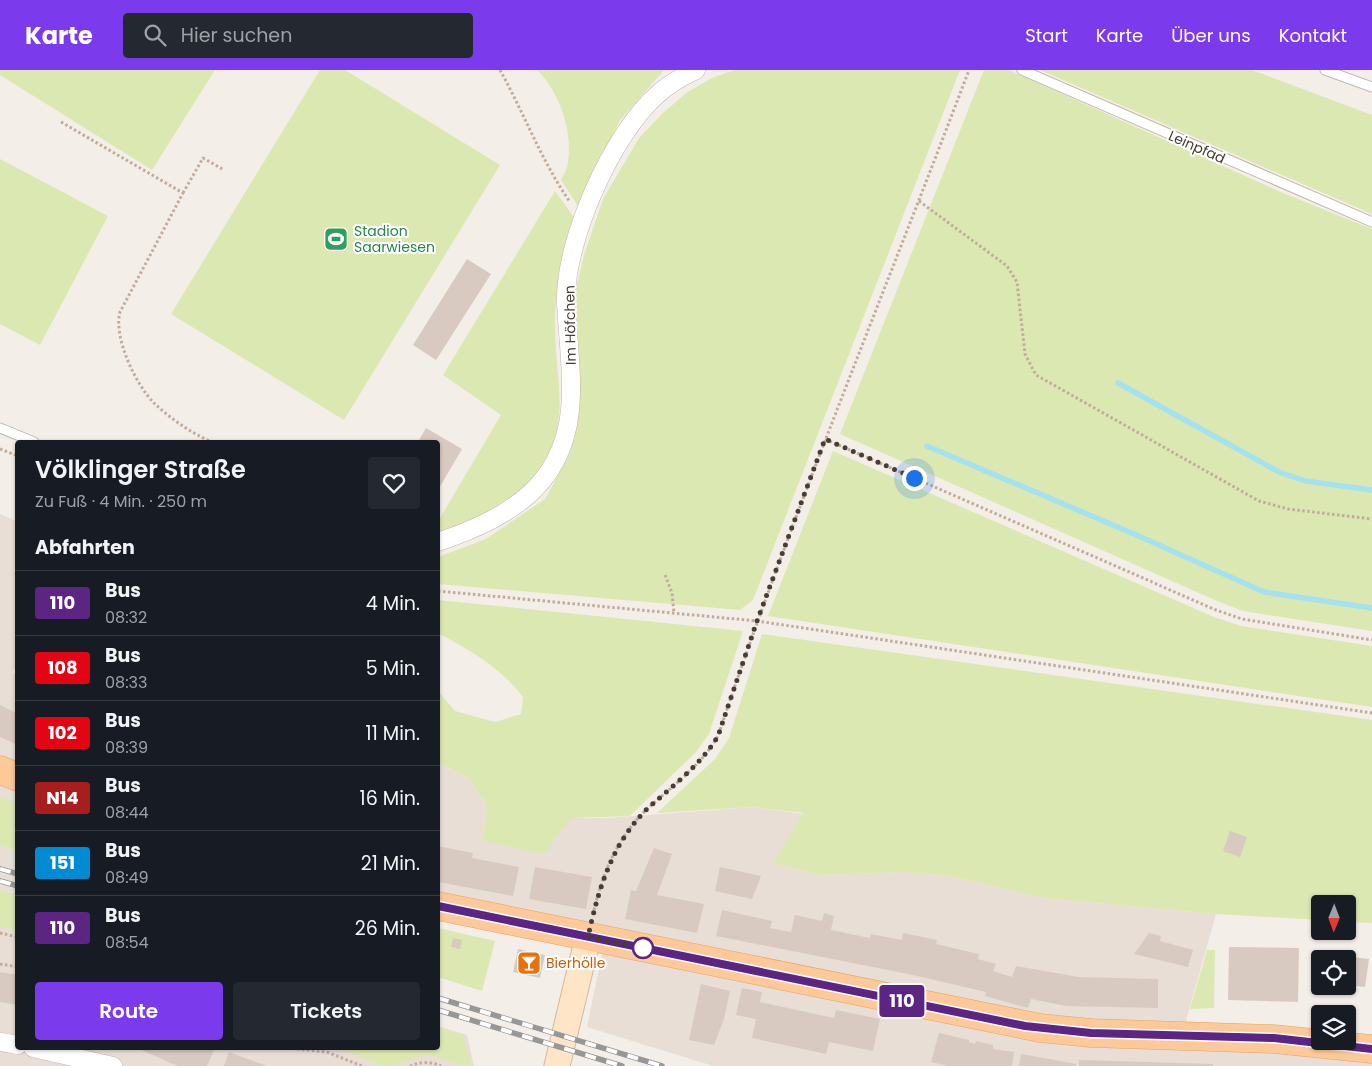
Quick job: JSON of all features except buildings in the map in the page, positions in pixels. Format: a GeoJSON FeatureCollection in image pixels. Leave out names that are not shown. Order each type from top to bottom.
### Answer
{"type":"FeatureCollection","features":[{"type":"Feature","properties":{"kind":"main road"},"geometry":{"type":"LineString","coordinates":[[0,770],[15,776]]}},
{"type":"Feature","properties":{"kind":"main road"},"geometry":{"type":"LineString","coordinates":[[440,906],[1040,1028],[1091,1033],[1274,1038],[1372,1049]]}},
{"type":"Feature","properties":{"kind":"street","name":"Im Höfchen"},"geometry":{"type":"LineString","coordinates":[[440,541],[492,520],[528,498],[553,467],[567,432],[571,396],[566,299],[571,253],[608,163],[630,125],[658,94],[686,72]]}},
{"type":"Feature","properties":{"kind":"street"},"geometry":{"type":"LineString","coordinates":[[557,1066],[588,937]]}},
{"type":"Feature","properties":{"kind":"street"},"geometry":{"type":"LineString","coordinates":[[0,1042],[15,1044]]}},
{"type":"Feature","properties":{"kind":"street"},"geometry":{"type":"LineString","coordinates":[[42,1050],[113,1066]]}},
{"type":"Feature","properties":{"kind":"lane","name":"Leinpfad"},"geometry":{"type":"LineString","coordinates":[[1022,70],[1372,222]]}},
{"type":"Feature","properties":{"kind":"lane"},"geometry":{"type":"LineString","coordinates":[[1325,70],[1372,87]]}},
{"type":"Feature","properties":{"kind":"lane"},"geometry":{"type":"LineString","coordinates":[[0,428],[29,440]]}},
{"type":"Feature","properties":{"kind":"path"},"geometry":{"type":"LineString","coordinates":[[500,70],[514,95],[547,167],[583,221]]}},
{"type":"Feature","properties":{"kind":"path"},"geometry":{"type":"LineString","coordinates":[[588,937],[601,889],[619,842],[644,812],[708,753],[718,736],[757,621],[825,439],[919,201],[968,70]]}},
{"type":"Feature","properties":{"kind":"path"},"geometry":{"type":"LineString","coordinates":[[61,122],[183,193]]}},
{"type":"Feature","properties":{"kind":"path"},"geometry":{"type":"LineString","coordinates":[[208,440],[182,426],[153,402],[129,365],[119,335],[118,320],[120,312],[203,158],[224,170]]}},
{"type":"Feature","properties":{"kind":"path"},"geometry":{"type":"LineString","coordinates":[[919,201],[1008,266],[1017,282],[1025,354],[1036,375],[1259,501],[1288,509],[1372,519]]}},
{"type":"Feature","properties":{"kind":"path"},"geometry":{"type":"LineString","coordinates":[[825,439],[1216,610],[1242,619],[1372,640]]}},
{"type":"Feature","properties":{"kind":"path"},"geometry":{"type":"LineString","coordinates":[[0,449],[15,455]]}},
{"type":"Feature","properties":{"kind":"path"},"geometry":{"type":"LineString","coordinates":[[665,575],[672,594],[674,613]]}},
{"type":"Feature","properties":{"kind":"path"},"geometry":{"type":"LineString","coordinates":[[440,591],[757,621],[1372,713]]}},
{"type":"Feature","properties":{"kind":"path"},"geometry":{"type":"LineString","coordinates":[[0,933],[15,936]]}},
{"type":"Feature","properties":{"kind":"path"},"geometry":{"type":"LineString","coordinates":[[0,964],[15,967]]}},
{"type":"Feature","properties":{"kind":"path"},"geometry":{"type":"LineString","coordinates":[[308,1050],[327,1052],[362,1066]]}},
{"type":"Feature","properties":{"kind":"path"},"geometry":{"type":"LineString","coordinates":[[410,1066],[417,1063],[434,1063],[440,1066]]}},
{"type":"Feature","properties":{"kind":"shaded area"},"geometry":{"type":"Polygon","coordinates":[[[0,514],[15,521],[15,668],[12,673],[15,674],[15,1050],[440,1050],[440,1027],[467,1035],[474,1066],[0,1066],[0,514]]]}},
{"type":"Feature","properties":{"kind":"shaded area"},"geometry":{"type":"Polygon","coordinates":[[[440,764],[470,779],[487,807],[482,841],[570,818],[608,818],[752,807],[803,814],[773,863],[820,875],[906,872],[951,876],[1044,898],[1216,914],[1186,1021],[1311,1032],[1311,1050],[1356,1050],[1356,1036],[1372,1037],[1372,1066],[713,1066],[587,1027],[607,930],[440,897],[440,764]]]}},
{"type":"Feature","properties":{"kind":"green space"},"geometry":{"type":"Polygon","coordinates":[[[0,70],[215,70],[152,170],[0,75],[0,70]]]}},
{"type":"Feature","properties":{"kind":"green space","name":"Stadion Saarwiesen"},"geometry":{"type":"Polygon","coordinates":[[[320,70],[345,70],[500,165],[344,420],[171,314],[320,70]]]}},
{"type":"Feature","properties":{"kind":"green space"},"geometry":{"type":"Polygon","coordinates":[[[537,70],[664,70],[619,122],[580,209],[561,180],[567,167],[569,150],[563,112],[552,89],[537,70]]]}},
{"type":"Feature","properties":{"kind":"green space"},"geometry":{"type":"Polygon","coordinates":[[[734,70],[960,70],[753,600],[740,610],[440,584],[440,556],[486,539],[545,499],[570,453],[575,433],[580,395],[576,289],[584,255],[603,199],[639,138],[686,93],[712,78],[734,70]]]}},
{"type":"Feature","properties":{"kind":"green space"},"geometry":{"type":"Polygon","coordinates":[[[984,70],[1009,70],[1283,193],[1372,229],[1372,631],[1243,611],[840,434],[984,70]]]}},
{"type":"Feature","properties":{"kind":"green space"},"geometry":{"type":"Polygon","coordinates":[[[1040,70],[1252,70],[1372,115],[1372,214],[1040,70]]]}},
{"type":"Feature","properties":{"kind":"green space"},"geometry":{"type":"Polygon","coordinates":[[[0,159],[108,216],[40,345],[0,324],[0,159]]]}},
{"type":"Feature","properties":{"kind":"green space"},"geometry":{"type":"Polygon","coordinates":[[[555,191],[576,220],[564,260],[556,301],[555,328],[559,410],[552,447],[542,466],[527,486],[508,502],[440,533],[440,518],[501,415],[443,375],[555,191]]]}},
{"type":"Feature","properties":{"kind":"green space"},"geometry":{"type":"Polygon","coordinates":[[[833,451],[1214,617],[1241,626],[1372,646],[1372,707],[768,616],[833,451]]]}},
{"type":"Feature","properties":{"kind":"green space"},"geometry":{"type":"Polygon","coordinates":[[[440,600],[743,631],[709,734],[696,752],[630,816],[571,818],[544,854],[482,841],[487,807],[470,779],[440,764],[440,693],[455,711],[495,722],[521,714],[523,697],[504,676],[473,653],[440,634],[440,600]]]}},
{"type":"Feature","properties":{"kind":"green space"},"geometry":{"type":"Polygon","coordinates":[[[762,634],[1372,720],[1372,923],[1356,922],[1356,895],[1311,895],[1311,919],[1216,914],[1044,898],[951,876],[906,872],[820,875],[773,863],[803,813],[752,807],[657,813],[715,759],[729,738],[762,634]]]}},
{"type":"Feature","properties":{"kind":"green space"},"geometry":{"type":"Polygon","coordinates":[[[0,797],[15,802],[15,850],[0,845],[0,797]]]}},
{"type":"Feature","properties":{"kind":"green space"},"geometry":{"type":"Polygon","coordinates":[[[0,890],[15,894],[15,930],[0,926],[0,890]]]}},
{"type":"Feature","properties":{"kind":"green space"},"geometry":{"type":"Polygon","coordinates":[[[440,928],[495,941],[482,991],[440,978],[440,928]]]}},
{"type":"Feature","properties":{"kind":"green space"},"geometry":{"type":"Polygon","coordinates":[[[1207,950],[1215,950],[1214,1008],[1190,1009],[1207,950]]]}},
{"type":"Feature","properties":{"kind":"green space"},"geometry":{"type":"Polygon","coordinates":[[[440,1028],[463,1035],[471,1066],[459,1065],[435,1057],[425,1056],[392,1066],[372,1062],[345,1050],[440,1050],[440,1028]]]}},
{"type":"Feature","properties":{"kind":"waterway"},"geometry":{"type":"LineString","coordinates":[[1118,383],[1279,472],[1305,481],[1372,490]]}},
{"type":"Feature","properties":{"kind":"waterway"},"geometry":{"type":"LineString","coordinates":[[927,446],[1134,534],[1264,592],[1372,608]]}},
{"type":"Feature","properties":{"kind":"railway"},"geometry":{"type":"LineString","coordinates":[[0,869],[15,873]]}},
{"type":"Feature","properties":{"kind":"railway"},"geometry":{"type":"LineString","coordinates":[[0,881],[15,885]]}},
{"type":"Feature","properties":{"kind":"railway"},"geometry":{"type":"LineString","coordinates":[[440,999],[662,1066]]}},
{"type":"Feature","properties":{"kind":"railway"},"geometry":{"type":"LineString","coordinates":[[440,1011],[622,1066]]}},
{"type":"Feature","properties":{"kind":"bus line","name":"110"},"geometry":{"type":"LineString","coordinates":[[440,906],[1025,1026],[1091,1033],[1274,1038],[1372,1049]]}},
{"type":"Feature","properties":{"kind":"place","name":"Stadion Saarwiesen"},"geometry":{"type":"Point","coordinates":[336,239]}},
{"type":"Feature","properties":{"kind":"place","name":"Bierhölle"},"geometry":{"type":"Point","coordinates":[529,963]}},
{"type":"Feature","properties":{"kind":"route"},"geometry":{"type":"LineString","coordinates":[[643,948],[588,937],[594,910],[610,862],[619,842],[644,812],[708,753],[718,736],[757,621],[825,439],[914,478]]}}]}
